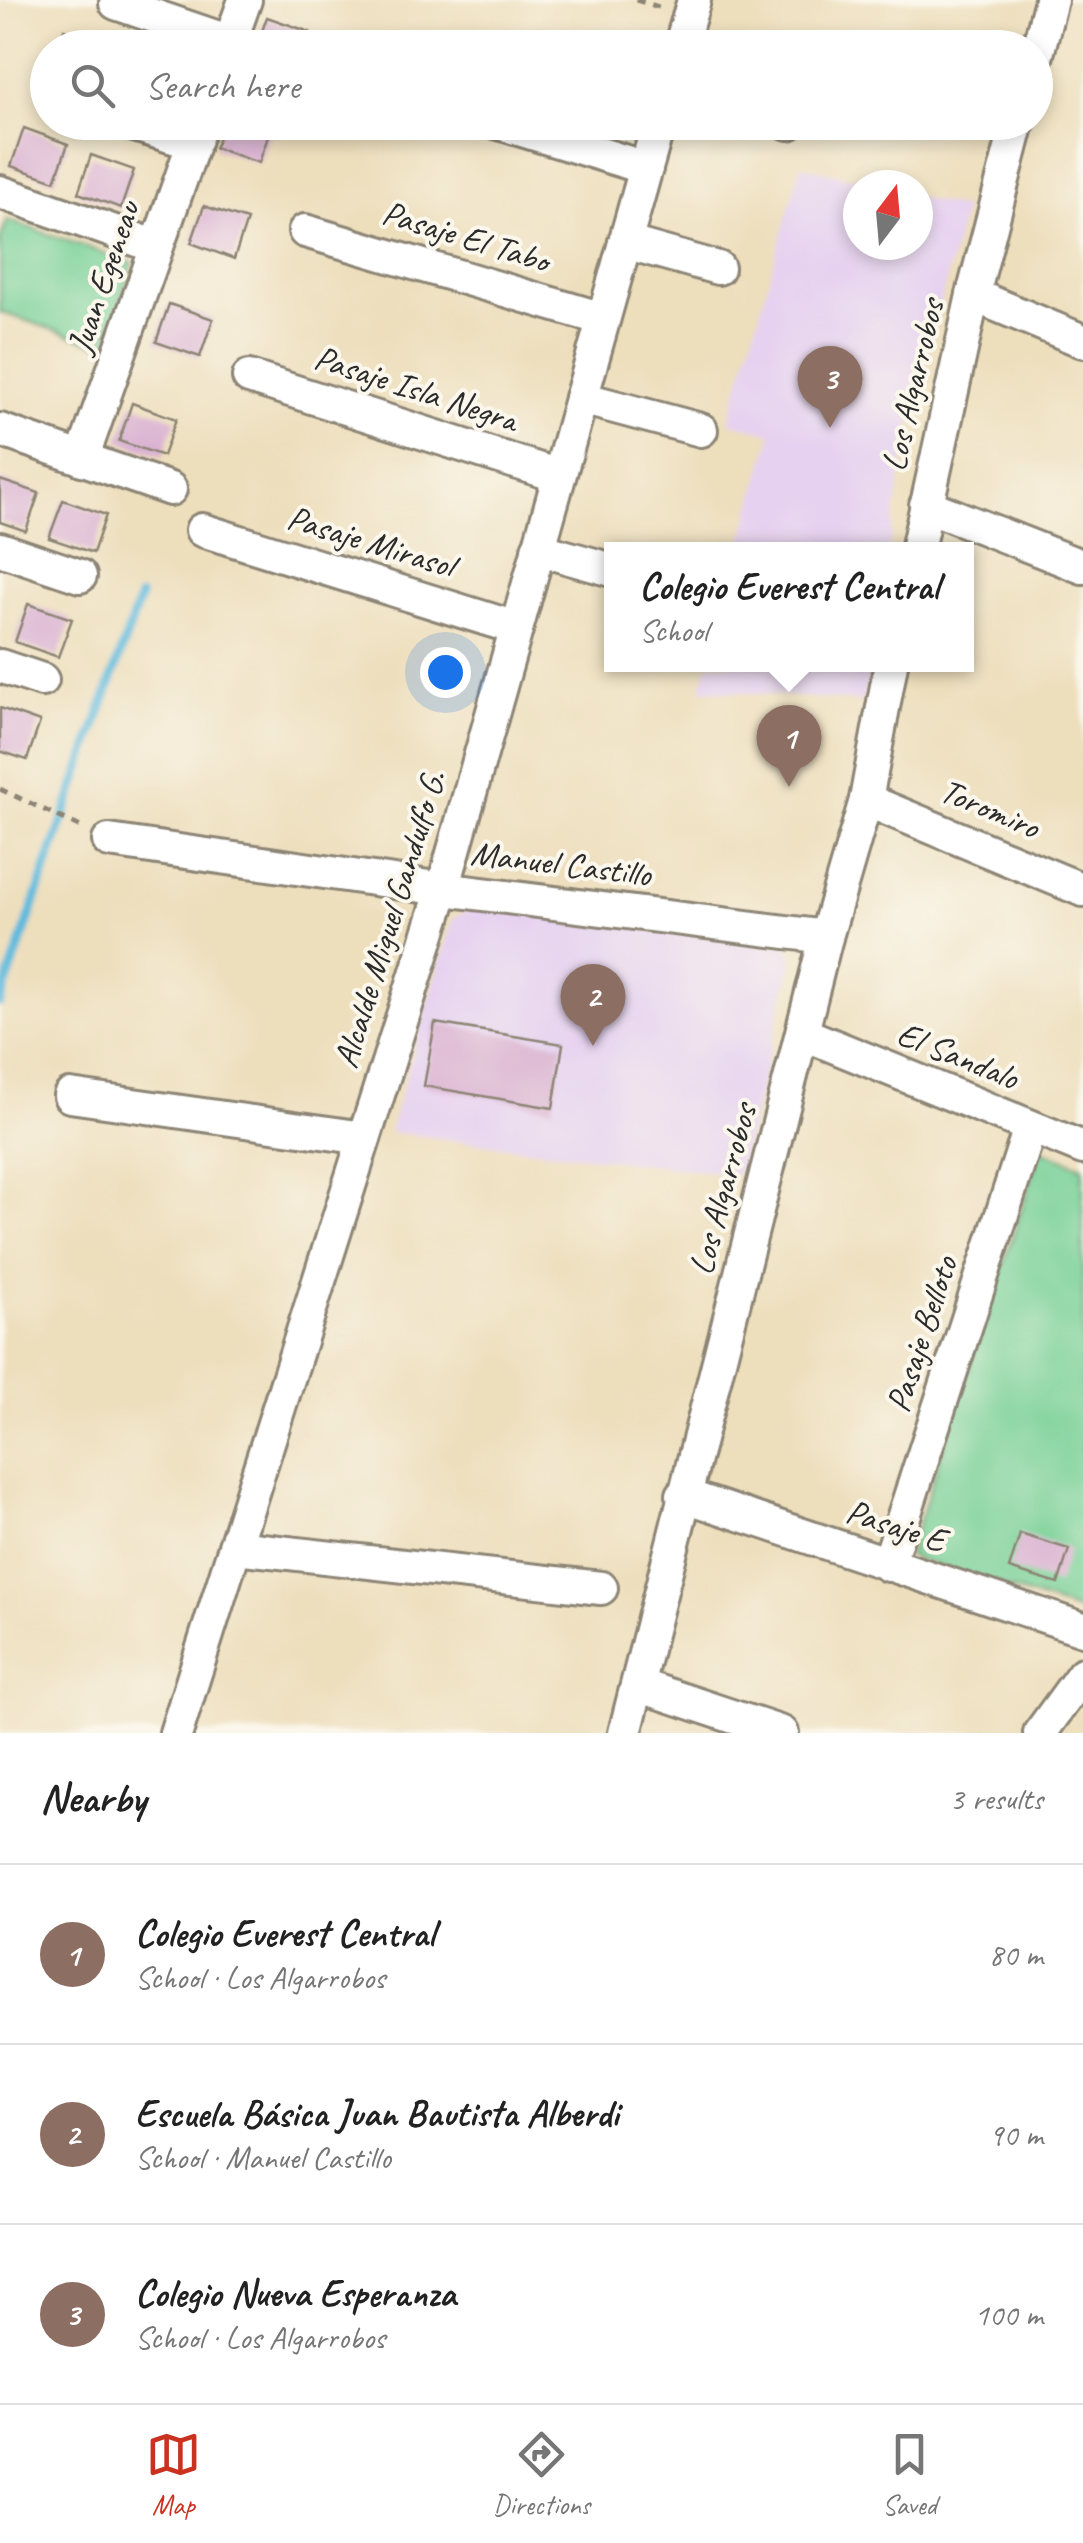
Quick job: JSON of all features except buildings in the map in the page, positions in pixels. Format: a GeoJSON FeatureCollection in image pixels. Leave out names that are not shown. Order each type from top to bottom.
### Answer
{"type":"FeatureCollection","features":[{"type":"Feature","properties":{"kind":"street"},"geometry":{"type":"LineString","coordinates":[[234,30],[245,0]]}},
{"type":"Feature","properties":{"kind":"street"},"geometry":{"type":"LineString","coordinates":[[685,30],[694,0]]}},
{"type":"Feature","properties":{"kind":"street"},"geometry":{"type":"LineString","coordinates":[[1043,30],[1051,0]]}},
{"type":"Feature","properties":{"kind":"street"},"geometry":{"type":"LineString","coordinates":[[116,3],[189,30]]}},
{"type":"Feature","properties":{"kind":"street","name":"Juan Egeneau"},"geometry":{"type":"LineString","coordinates":[[82,458],[194,140]]}},
{"type":"Feature","properties":{"kind":"street"},"geometry":{"type":"LineString","coordinates":[[555,140],[646,168]]}},
{"type":"Feature","properties":{"kind":"street","name":"Alcalde Miguel Gandulfo G."},"geometry":{"type":"LineString","coordinates":[[176,1733],[443,889],[653,140]]}},
{"type":"Feature","properties":{"kind":"street","name":"Los Algarrobos"},"geometry":{"type":"LineString","coordinates":[[919,542],[973,295],[1013,140]]}},
{"type":"Feature","properties":{"kind":"street"},"geometry":{"type":"LineString","coordinates":[[0,192],[155,246]]}},
{"type":"Feature","properties":{"kind":"street","name":"Pasaje El Tabo"},"geometry":{"type":"LineString","coordinates":[[306,230],[603,319]]}},
{"type":"Feature","properties":{"kind":"street"},"geometry":{"type":"LineString","coordinates":[[625,242],[718,268]]}},
{"type":"Feature","properties":{"kind":"street"},"geometry":{"type":"LineString","coordinates":[[973,295],[1083,341]]}},
{"type":"Feature","properties":{"kind":"street","name":"Pasaje Isla Negra"},"geometry":{"type":"LineString","coordinates":[[250,377],[559,476]]}},
{"type":"Feature","properties":{"kind":"street"},"geometry":{"type":"LineString","coordinates":[[581,398],[701,430]]}},
{"type":"Feature","properties":{"kind":"street"},"geometry":{"type":"LineString","coordinates":[[0,430],[170,489]]}},
{"type":"Feature","properties":{"kind":"street"},"geometry":{"type":"LineString","coordinates":[[926,505],[1083,567]]}},
{"type":"Feature","properties":{"kind":"street","name":"Pasaje Mirasol"},"geometry":{"type":"LineString","coordinates":[[202,530],[516,628]]}},
{"type":"Feature","properties":{"kind":"street"},"geometry":{"type":"LineString","coordinates":[[0,549],[80,576]]}},
{"type":"Feature","properties":{"kind":"street"},"geometry":{"type":"LineString","coordinates":[[538,549],[604,568]]}},
{"type":"Feature","properties":{"kind":"street"},"geometry":{"type":"LineString","coordinates":[[0,666],[42,680]]}},
{"type":"Feature","properties":{"kind":"street","name":"Los Algarrobos"},"geometry":{"type":"LineString","coordinates":[[625,1733],[826,937],[866,800],[890,672]]}},
{"type":"Feature","properties":{"kind":"street","name":"Toromiro"},"geometry":{"type":"LineString","coordinates":[[866,800],[1083,890]]}},
{"type":"Feature","properties":{"kind":"street","name":"Manuel Castillo"},"geometry":{"type":"LineString","coordinates":[[109,840],[443,889],[826,937]]}},
{"type":"Feature","properties":{"kind":"street","name":"El Sandalo"},"geometry":{"type":"LineString","coordinates":[[804,1034],[1083,1148]]}},
{"type":"Feature","properties":{"kind":"street"},"geometry":{"type":"LineString","coordinates":[[70,1096],[364,1138]]}},
{"type":"Feature","properties":{"kind":"street","name":"Pasaje Belloto"},"geometry":{"type":"LineString","coordinates":[[888,1565],[1030,1128]]}},
{"type":"Feature","properties":{"kind":"street","name":"Pasaje E"},"geometry":{"type":"LineString","coordinates":[[683,1495],[1083,1629]]}},
{"type":"Feature","properties":{"kind":"street"},"geometry":{"type":"LineString","coordinates":[[235,1547],[601,1588]]}},
{"type":"Feature","properties":{"kind":"street"},"geometry":{"type":"LineString","coordinates":[[1040,1733],[1083,1674]]}},
{"type":"Feature","properties":{"kind":"street"},"geometry":{"type":"LineString","coordinates":[[638,1685],[782,1733]]}},
{"type":"Feature","properties":{"kind":"path"},"geometry":{"type":"LineString","coordinates":[[0,789],[109,840]]}},
{"type":"Feature","properties":{"kind":"shaded area"},"geometry":{"type":"Polygon","coordinates":[[[801,165],[843,176],[843,260],[933,260],[933,201],[964,209],[908,434],[890,542],[742,542],[772,434],[729,422],[801,165]]]}},
{"type":"Feature","properties":{"kind":"shaded area"},"geometry":{"type":"Polygon","coordinates":[[[706,672],[869,672],[864,702],[701,689],[706,672]]]}},
{"type":"Feature","properties":{"kind":"shaded area"},"geometry":{"type":"Polygon","coordinates":[[[473,907],[787,945],[793,960],[738,1175],[389,1132],[453,919],[473,907]]]}},
{"type":"Feature","properties":{"kind":"green space"},"geometry":{"type":"Polygon","coordinates":[[[7,220],[133,263],[105,347],[0,312],[0,240],[7,220]]]}},
{"type":"Feature","properties":{"kind":"green space"},"geometry":{"type":"Polygon","coordinates":[[[1041,1150],[1083,1166],[1083,1613],[908,1556],[1041,1150]]]}},
{"type":"Feature","properties":{"kind":"waterway"},"geometry":{"type":"LineString","coordinates":[[0,1003],[140,597]]}},
{"type":"Feature","properties":{"kind":"place","name":"Colegio Nueva Esperanza"},"geometry":{"type":"Point","coordinates":[830,428]}},
{"type":"Feature","properties":{"kind":"place","name":"Colegio Everest Central"},"geometry":{"type":"Point","coordinates":[789,787]}},
{"type":"Feature","properties":{"kind":"place","name":"Escuela Básica Juan Bautista Alberdi"},"geometry":{"type":"Point","coordinates":[593,1046]}}]}
